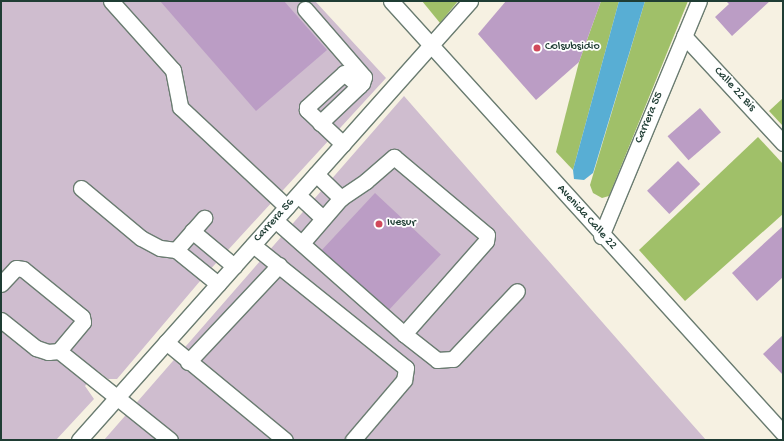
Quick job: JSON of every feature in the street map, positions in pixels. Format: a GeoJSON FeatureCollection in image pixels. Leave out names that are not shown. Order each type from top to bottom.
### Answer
{"type":"FeatureCollection","features":[{"type":"Feature","properties":{"kind":"street"},"geometry":{"type":"LineString","coordinates":[[111,1],[173,70],[180,107],[287,207]]}},
{"type":"Feature","properties":{"kind":"street","name":"Avenida Calle 22"},"geometry":{"type":"LineString","coordinates":[[391,1],[601,236],[781,428]]}},
{"type":"Feature","properties":{"kind":"street","name":"Carrera 56"},"geometry":{"type":"LineString","coordinates":[[79,440],[470,1]]}},
{"type":"Feature","properties":{"kind":"street","name":"Carrera 55"},"geometry":{"type":"LineString","coordinates":[[601,236],[699,1]]}},
{"type":"Feature","properties":{"kind":"street"},"geometry":{"type":"LineString","coordinates":[[305,9],[362,75],[364,80],[320,123]]}},
{"type":"Feature","properties":{"kind":"street","name":"Calle 22 Bis"},"geometry":{"type":"LineString","coordinates":[[684,36],[783,144]]}},
{"type":"Feature","properties":{"kind":"street"},"geometry":{"type":"LineString","coordinates":[[343,144],[307,110],[307,107],[344,73],[359,86]]}},
{"type":"Feature","properties":{"kind":"street"},"geometry":{"type":"LineString","coordinates":[[302,244],[322,217],[341,198],[366,181],[394,157],[487,235],[486,241],[404,334]]}},
{"type":"Feature","properties":{"kind":"street"},"geometry":{"type":"LineString","coordinates":[[316,174],[341,198]]}},
{"type":"Feature","properties":{"kind":"street"},"geometry":{"type":"LineString","coordinates":[[81,188],[141,238],[160,248],[176,250],[218,284]]}},
{"type":"Feature","properties":{"kind":"street"},"geometry":{"type":"LineString","coordinates":[[298,195],[322,217]]}},
{"type":"Feature","properties":{"kind":"street"},"geometry":{"type":"LineString","coordinates":[[176,250],[204,218]]}},
{"type":"Feature","properties":{"kind":"street"},"geometry":{"type":"LineString","coordinates":[[276,220],[404,334],[437,360],[453,359],[517,291]]}},
{"type":"Feature","properties":{"kind":"street"},"geometry":{"type":"LineString","coordinates":[[192,231],[234,266]]}},
{"type":"Feature","properties":{"kind":"street"},"geometry":{"type":"LineString","coordinates":[[253,245],[406,368],[404,380],[352,440]]}},
{"type":"Feature","properties":{"kind":"street"},"geometry":{"type":"LineString","coordinates":[[188,362],[279,265]]}},
{"type":"Feature","properties":{"kind":"street"},"geometry":{"type":"LineString","coordinates":[[1,284],[16,268],[23,269],[82,317],[83,322],[59,351]]}},
{"type":"Feature","properties":{"kind":"street"},"geometry":{"type":"LineString","coordinates":[[1,320],[36,348],[48,352],[59,351],[170,440]]}},
{"type":"Feature","properties":{"kind":"street"},"geometry":{"type":"LineString","coordinates":[[166,342],[188,362],[285,440]]}},
{"type":"Feature","properties":{"kind":"shaded area"},"geometry":{"type":"Polygon","coordinates":[[[1,1],[315,1],[386,78],[206,274],[117,379],[108,379],[98,371],[85,386],[94,399],[56,440],[1,440],[1,1]]]}},
{"type":"Feature","properties":{"kind":"shaded area"},"geometry":{"type":"Polygon","coordinates":[[[404,96],[653,380],[706,440],[104,440],[404,96]]]}},
{"type":"Feature","properties":{"kind":"green space"},"geometry":{"type":"Polygon","coordinates":[[[422,1],[458,1],[440,23],[422,1]]]}},
{"type":"Feature","properties":{"kind":"green space"},"geometry":{"type":"Polygon","coordinates":[[[601,1],[619,1],[573,170],[556,152],[579,62],[601,1]]]}},
{"type":"Feature","properties":{"kind":"green space"},"geometry":{"type":"Polygon","coordinates":[[[645,1],[688,1],[609,196],[602,198],[593,193],[590,185],[645,1]]]}},
{"type":"Feature","properties":{"kind":"green space"},"geometry":{"type":"Polygon","coordinates":[[[783,98],[783,126],[769,111],[783,98]]]}},
{"type":"Feature","properties":{"kind":"green space"},"geometry":{"type":"Polygon","coordinates":[[[758,137],[783,164],[783,214],[685,301],[639,250],[758,137]]]}},
{"type":"Feature","properties":{"kind":"water"},"geometry":{"type":"Polygon","coordinates":[[[619,1],[645,1],[593,173],[584,180],[574,179],[573,170],[619,1]]]}},
{"type":"Feature","properties":{"kind":"building"},"geometry":{"type":"Polygon","coordinates":[[[160,1],[284,1],[327,50],[256,111],[160,1]]]}},
{"type":"Feature","properties":{"kind":"building","name":"Colsubsidio"},"geometry":{"type":"Polygon","coordinates":[[[506,1],[601,1],[579,62],[536,100],[478,34],[506,1]]]}},
{"type":"Feature","properties":{"kind":"building"},"geometry":{"type":"Polygon","coordinates":[[[726,1],[770,1],[732,36],[715,17],[729,4],[726,1]]]}},
{"type":"Feature","properties":{"kind":"building"},"geometry":{"type":"Polygon","coordinates":[[[700,108],[721,132],[689,160],[668,136],[700,108]]]}},
{"type":"Feature","properties":{"kind":"building"},"geometry":{"type":"Polygon","coordinates":[[[678,161],[700,184],[669,214],[647,191],[678,161]]]}},
{"type":"Feature","properties":{"kind":"building","name":"Ivesur"},"geometry":{"type":"Polygon","coordinates":[[[375,193],[441,254],[386,314],[320,252],[375,193]]]}},
{"type":"Feature","properties":{"kind":"building"},"geometry":{"type":"Polygon","coordinates":[[[783,226],[783,277],[757,301],[732,273],[783,226]]]}},
{"type":"Feature","properties":{"kind":"building"},"geometry":{"type":"Polygon","coordinates":[[[783,335],[783,375],[763,354],[783,335]]]}},
{"type":"Feature","properties":{"kind":"place","name":"Colsubsidio"},"geometry":{"type":"Point","coordinates":[537,48]}},
{"type":"Feature","properties":{"kind":"place","name":"Ivesur"},"geometry":{"type":"Point","coordinates":[379,224]}}]}
